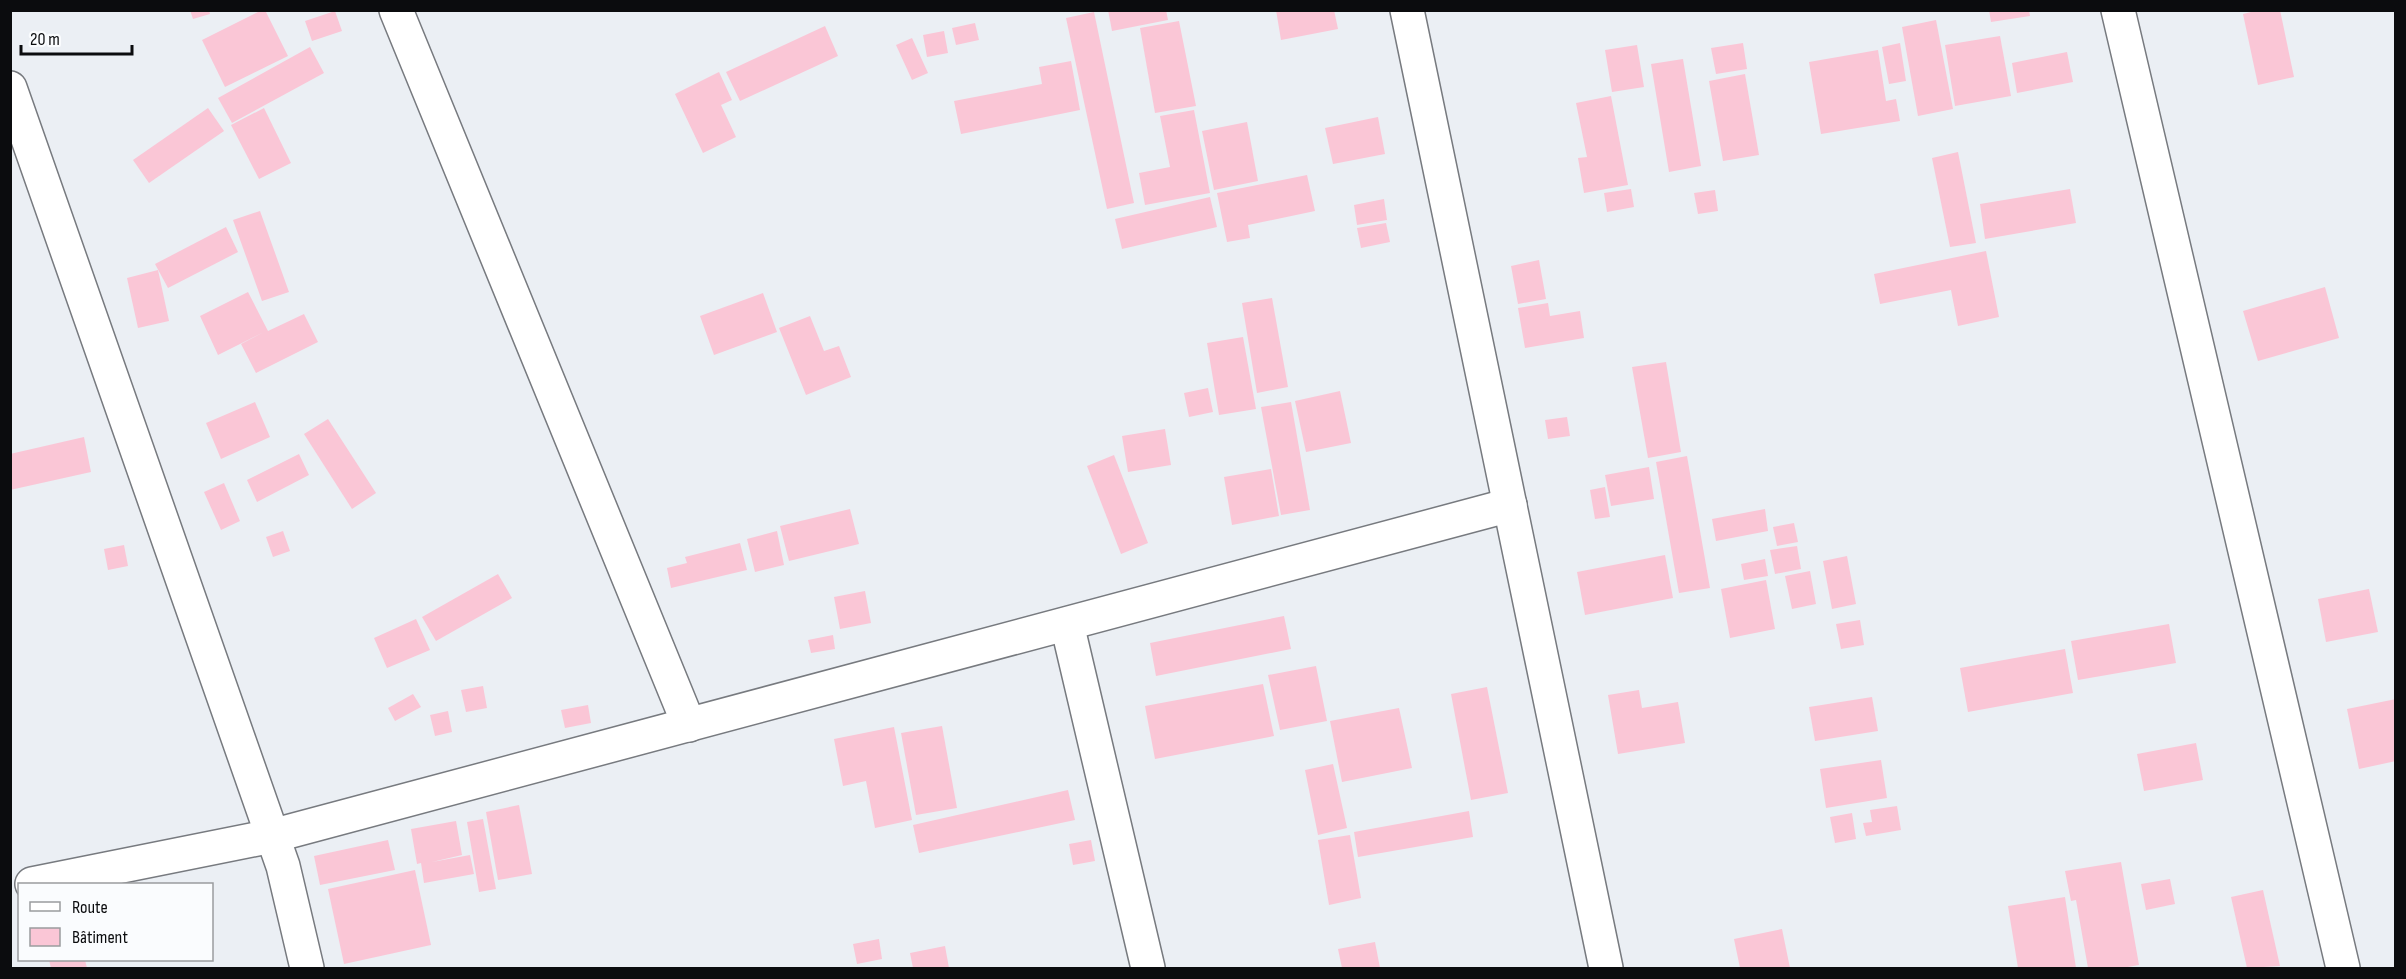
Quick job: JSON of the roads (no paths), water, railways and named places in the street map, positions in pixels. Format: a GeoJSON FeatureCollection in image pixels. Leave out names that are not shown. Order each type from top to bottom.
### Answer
{"type":"FeatureCollection","features":[{"type":"Feature","properties":{"kind":"street"},"geometry":{"type":"LineString","coordinates":[[396,10],[689,725]]}},
{"type":"Feature","properties":{"kind":"street"},"geometry":{"type":"LineString","coordinates":[[1407,10],[1606,969]]}},
{"type":"Feature","properties":{"kind":"street"},"geometry":{"type":"LineString","coordinates":[[2118,10],[2343,969]]}},
{"type":"Feature","properties":{"kind":"street"},"geometry":{"type":"LineString","coordinates":[[10,88],[283,866],[307,969]]}},
{"type":"Feature","properties":{"kind":"street"},"geometry":{"type":"LineString","coordinates":[[42,883],[272,836],[1510,506]]}},
{"type":"Feature","properties":{"kind":"street"},"geometry":{"type":"LineString","coordinates":[[1068,624],[1148,969]]}}]}
